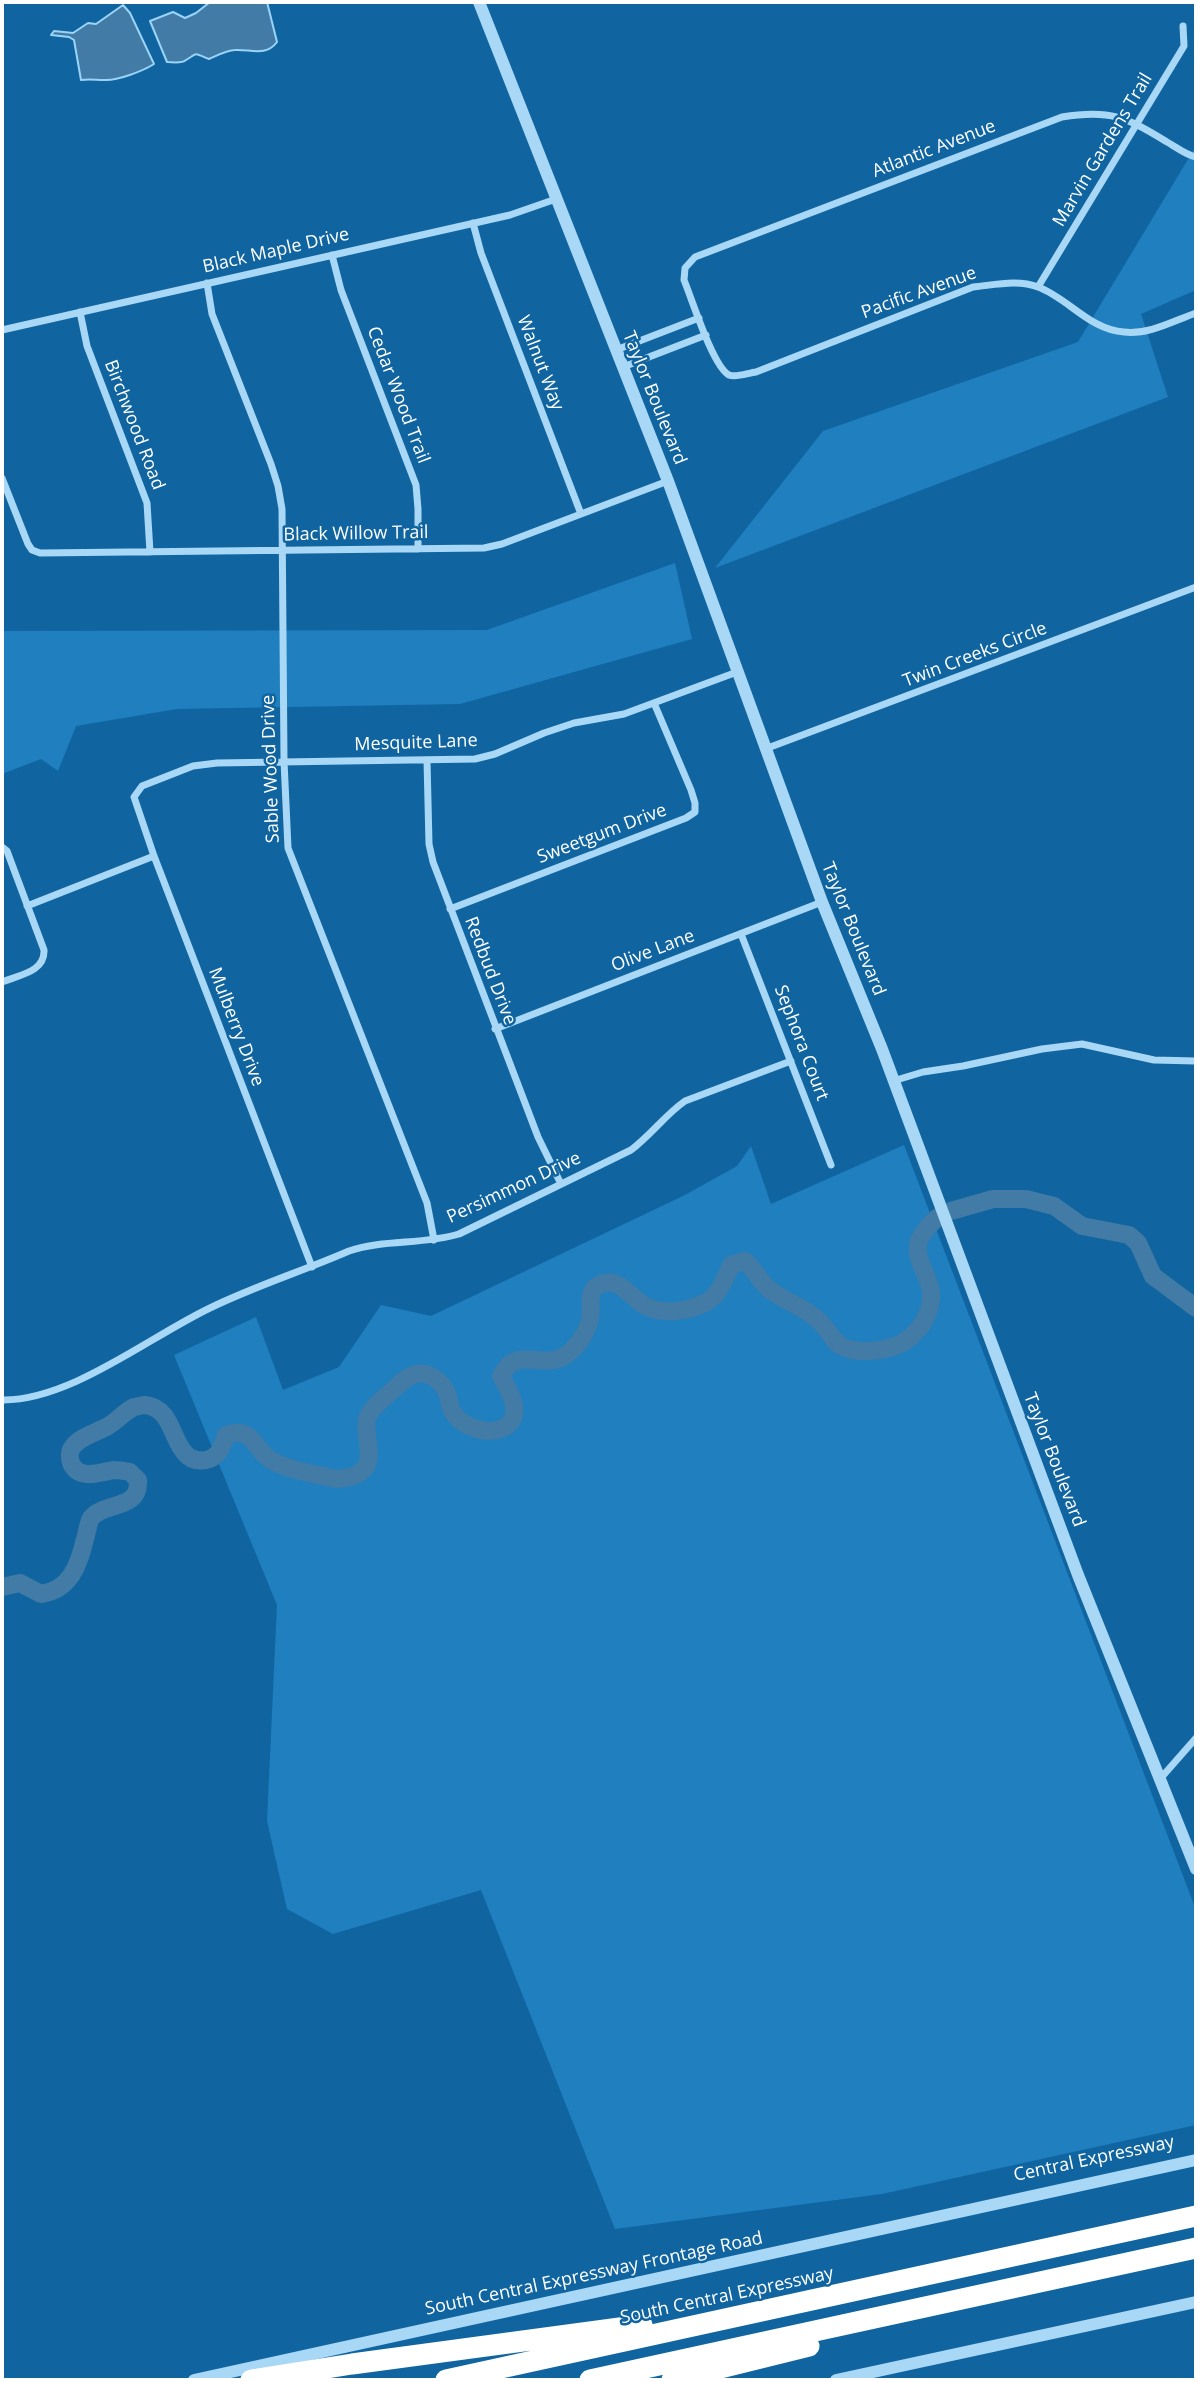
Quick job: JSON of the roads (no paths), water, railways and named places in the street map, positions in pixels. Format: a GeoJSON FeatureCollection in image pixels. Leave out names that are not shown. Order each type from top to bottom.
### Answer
{"type":"FeatureCollection","features":[{"type":"Feature","properties":{"kind":"highway","name":"South Central Expressway"},"geometry":{"type":"LineString","coordinates":[[446,2380],[1196,2216]]}},
{"type":"Feature","properties":{"kind":"highway"},"geometry":{"type":"LineString","coordinates":[[590,2380],[1196,2248]]}},
{"type":"Feature","properties":{"kind":"highway"},"geometry":{"type":"LineString","coordinates":[[251,2380],[662,2322],[681,2329]]}},
{"type":"Feature","properties":{"kind":"highway"},"geometry":{"type":"LineString","coordinates":[[672,2380],[805,2348],[840,2326]]}},
{"type":"Feature","properties":{"kind":"street","name":"Taylor Boulevard"},"geometry":{"type":"LineString","coordinates":[[479,2],[668,481],[765,750],[893,1081],[1078,1575],[1196,1869]]}},
{"type":"Feature","properties":{"kind":"street","name":"Marvin Gardens Trail"},"geometry":{"type":"LineString","coordinates":[[1038,287],[1184,46],[1183,26]]}},
{"type":"Feature","properties":{"kind":"street","name":"Atlantic Avenue"},"geometry":{"type":"LineString","coordinates":[[699,318],[684,280],[685,268],[695,257],[1062,117],[1085,113],[1116,115],[1196,157]]}},
{"type":"Feature","properties":{"kind":"street","name":"Black Maple Drive"},"geometry":{"type":"LineString","coordinates":[[2,330],[510,215],[556,199]]}},
{"type":"Feature","properties":{"kind":"street","name":"Walnut Way"},"geometry":{"type":"LineString","coordinates":[[473,223],[481,253],[581,514]]}},
{"type":"Feature","properties":{"kind":"street","name":"Cedar Wood Trail"},"geometry":{"type":"LineString","coordinates":[[332,255],[341,290],[416,485],[418,549]]}},
{"type":"Feature","properties":{"kind":"street","name":"Sable Wood Drive"},"geometry":{"type":"LineString","coordinates":[[206,283],[212,314],[278,486],[282,509],[284,761],[288,848],[427,1203],[434,1240]]}},
{"type":"Feature","properties":{"kind":"street","name":"Pacific Avenue"},"geometry":{"type":"LineString","coordinates":[[706,335],[717,364],[728,374],[736,376],[756,372],[974,287],[1012,283],[1038,287],[1107,328],[1123,332],[1143,332],[1196,313]]}},
{"type":"Feature","properties":{"kind":"street","name":"Birchwood Road"},"geometry":{"type":"LineString","coordinates":[[80,312],[87,346],[147,503],[149,552]]}},
{"type":"Feature","properties":{"kind":"street"},"geometry":{"type":"LineString","coordinates":[[616,350],[699,318],[706,335],[623,367]]}},
{"type":"Feature","properties":{"kind":"street","name":"Black Willow Trail"},"geometry":{"type":"LineString","coordinates":[[2,478],[32,550],[40,553],[484,548],[502,544],[668,481]]}},
{"type":"Feature","properties":{"kind":"street","name":"Twin Creeks Circle"},"geometry":{"type":"LineString","coordinates":[[765,750],[1196,587]]}},
{"type":"Feature","properties":{"kind":"street","name":"Mesquite Lane"},"geometry":{"type":"LineString","coordinates":[[134,797],[142,786],[193,766],[284,761],[427,760],[475,758],[495,754],[554,730],[624,714],[737,672]]}},
{"type":"Feature","properties":{"kind":"street","name":"Sweetgum Drive"},"geometry":{"type":"LineString","coordinates":[[450,909],[686,818],[695,811],[691,790],[654,703]]}},
{"type":"Feature","properties":{"kind":"street","name":"Redbud Drive"},"geometry":{"type":"LineString","coordinates":[[427,760],[429,844],[495,1029],[538,1138],[561,1184]]}},
{"type":"Feature","properties":{"kind":"street","name":"Mulberry Drive"},"geometry":{"type":"LineString","coordinates":[[134,797],[154,856],[312,1268]]}},
{"type":"Feature","properties":{"kind":"street"},"geometry":{"type":"LineString","coordinates":[[2,847],[6,851],[44,950],[44,959],[39,967],[2,982]]}},
{"type":"Feature","properties":{"kind":"street"},"geometry":{"type":"LineString","coordinates":[[27,906],[154,856]]}},
{"type":"Feature","properties":{"kind":"street","name":"Olive Lane"},"geometry":{"type":"LineString","coordinates":[[495,1029],[822,902]]}},
{"type":"Feature","properties":{"kind":"street","name":"Sephora Court"},"geometry":{"type":"LineString","coordinates":[[741,934],[831,1165]]}},
{"type":"Feature","properties":{"kind":"street"},"geometry":{"type":"LineString","coordinates":[[893,1081],[923,1072],[1042,1049],[1083,1044],[1154,1060],[1196,1061]]}},
{"type":"Feature","properties":{"kind":"street","name":"Persimmon Drive"},"geometry":{"type":"LineString","coordinates":[[2,1400],[14,1401],[45,1394],[74,1383],[209,1308],[365,1246],[434,1240],[459,1234],[631,1150],[673,1109],[685,1101],[792,1062]]}},
{"type":"Feature","properties":{"kind":"street"},"geometry":{"type":"LineString","coordinates":[[1160,1779],[1196,1738]]}},
{"type":"Feature","properties":{"kind":"street","name":"Central Expressway"},"geometry":{"type":"LineString","coordinates":[[1002,2202],[1196,2160]]}},
{"type":"Feature","properties":{"kind":"street","name":"South Central Expressway Frontage Road"},"geometry":{"type":"LineString","coordinates":[[194,2380],[1002,2202]]}},
{"type":"Feature","properties":{"kind":"street"},"geometry":{"type":"LineString","coordinates":[[836,2380],[1196,2302]]}},
{"type":"Feature","properties":{"kind":"waterway"},"geometry":{"type":"LineString","coordinates":[[951,1211],[993,1199],[1026,1199],[1054,1206],[1082,1226],[1129,1235],[1138,1243],[1153,1276],[1196,1308]]}},
{"type":"Feature","properties":{"kind":"waterway"},"geometry":{"type":"LineString","coordinates":[[2,1587],[20,1583],[41,1594],[59,1587],[72,1575],[76,1567],[91,1518],[133,1497],[138,1480],[130,1472],[114,1470],[84,1474],[71,1463],[70,1451],[79,1441],[108,1426],[134,1407],[145,1405],[160,1412],[184,1452],[192,1459],[208,1460],[217,1454],[226,1435],[242,1433],[271,1460],[286,1467],[336,1479],[353,1476],[363,1471],[367,1463],[369,1454],[366,1425],[370,1412],[413,1375],[426,1374],[440,1383],[446,1391],[452,1411],[470,1426],[494,1431],[508,1425],[512,1420],[514,1407],[501,1376],[508,1366],[516,1361],[552,1360],[562,1358],[571,1351],[589,1323],[592,1293],[598,1285],[604,1283],[616,1284],[640,1303],[653,1309],[682,1310],[709,1300],[721,1287],[731,1265],[745,1261],[769,1289],[812,1315],[843,1347],[870,1351],[896,1346],[922,1325],[929,1309],[931,1292],[918,1247],[923,1234],[940,1216]]}}]}
